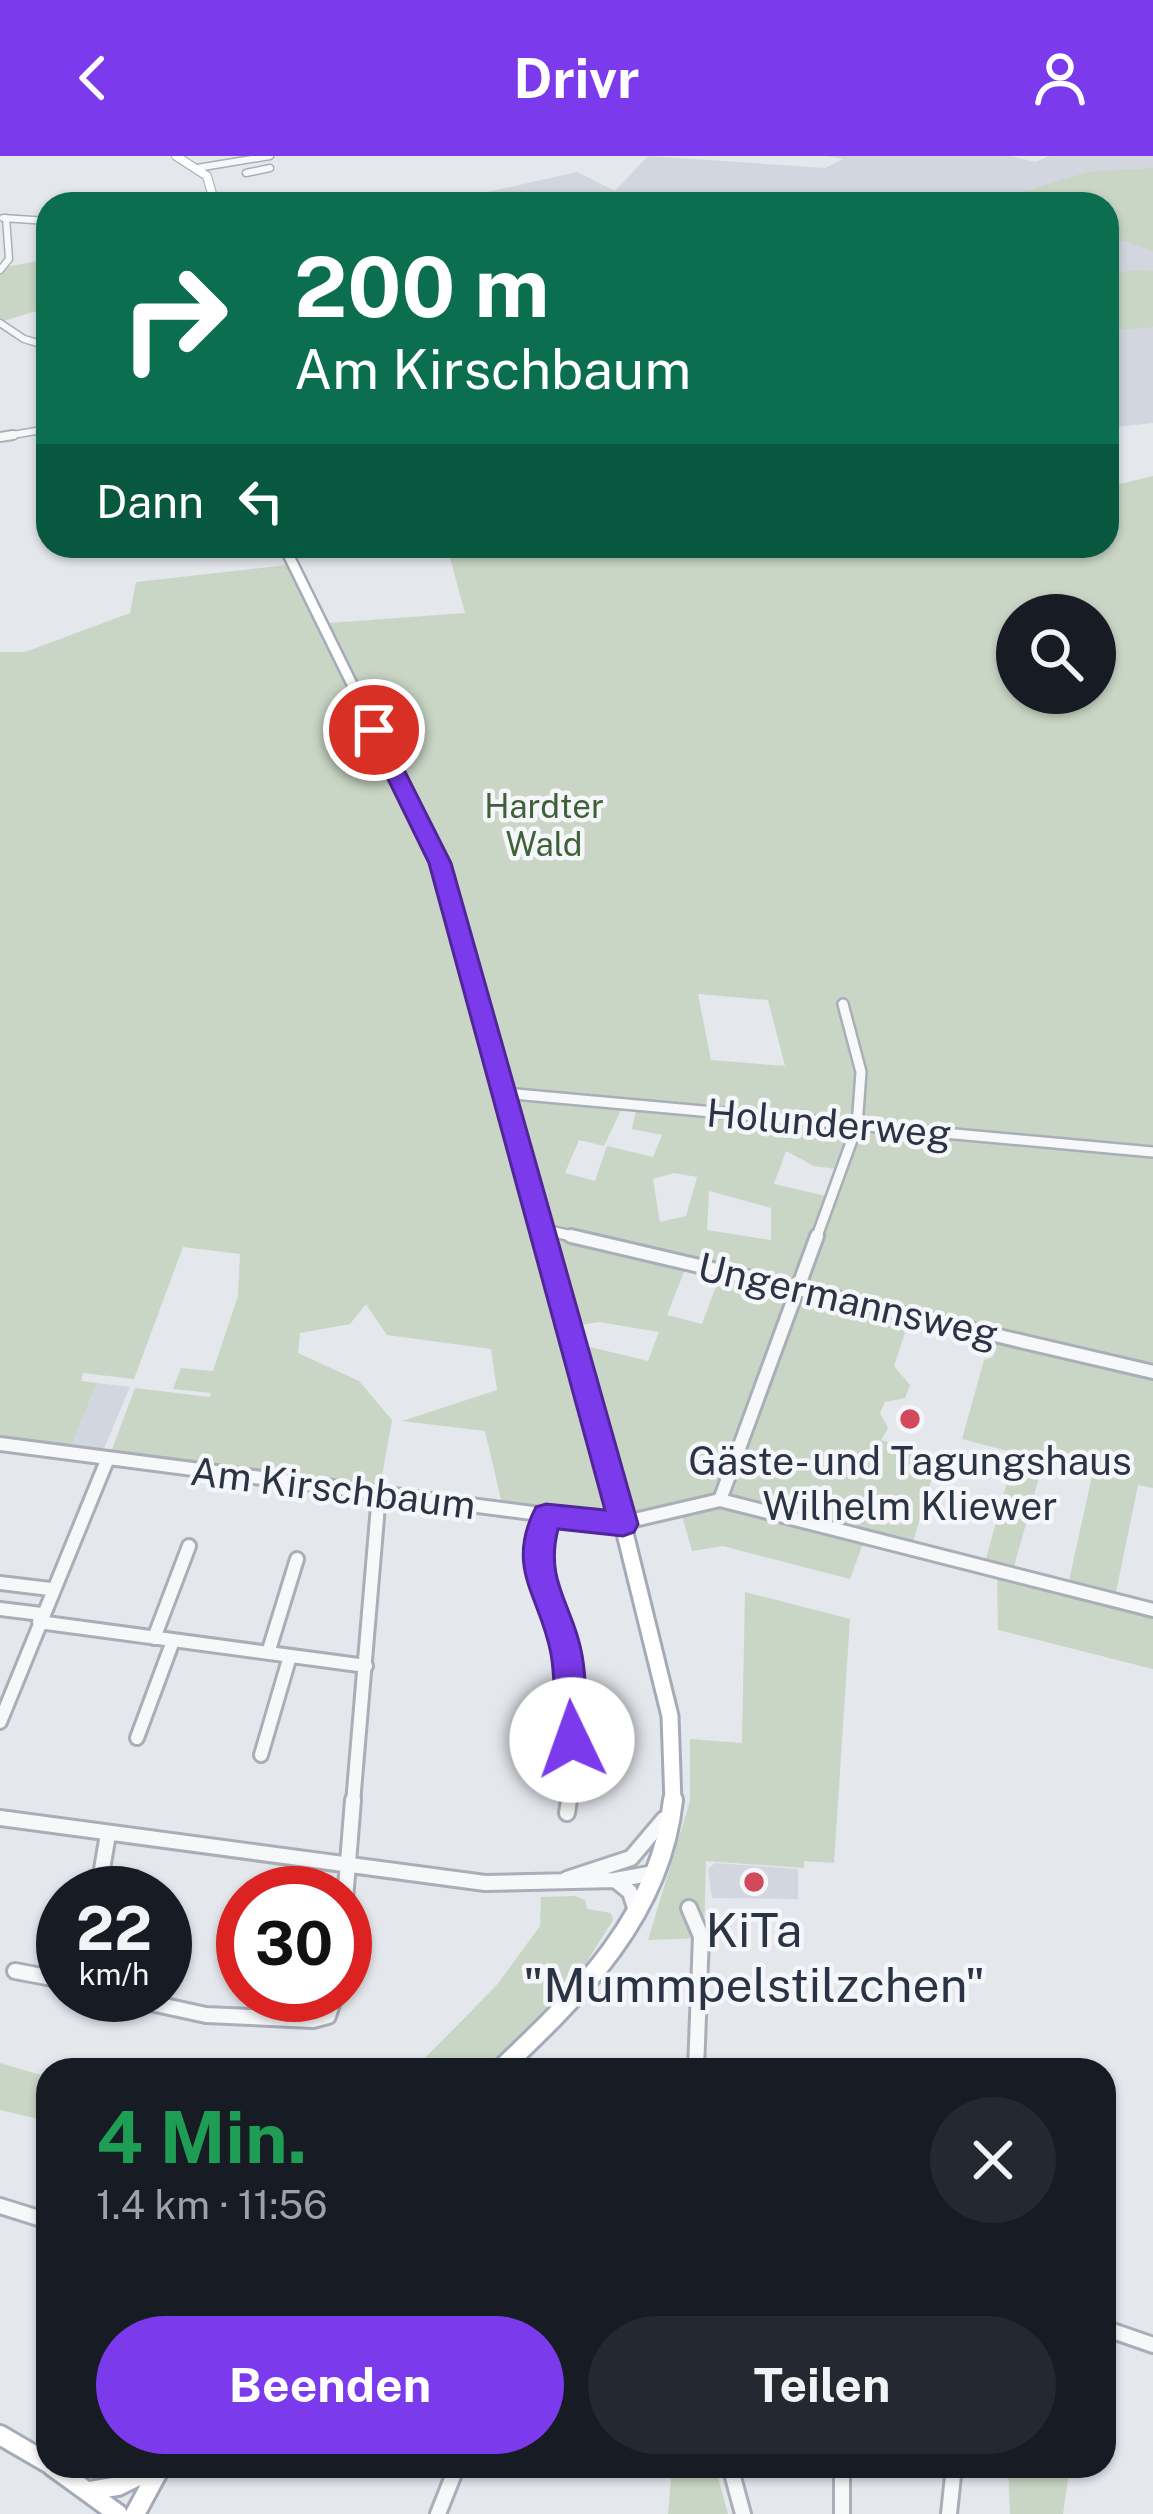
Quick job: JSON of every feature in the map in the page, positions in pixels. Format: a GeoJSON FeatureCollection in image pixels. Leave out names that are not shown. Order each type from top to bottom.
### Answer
{"type":"FeatureCollection","features":[{"type":"Feature","properties":{"kind":"main road"},"geometry":{"type":"LineString","coordinates":[[176,156],[207,176],[211,192]]}},
{"type":"Feature","properties":{"kind":"main road"},"geometry":{"type":"LineString","coordinates":[[289,558],[440,863],[623,1524],[670,1716],[673,1806],[657,1872],[637,1915],[600,1969],[512,2058]]}},
{"type":"Feature","properties":{"kind":"main road"},"geometry":{"type":"LineString","coordinates":[[0,2435],[36,2457]]}},
{"type":"Feature","properties":{"kind":"main road"},"geometry":{"type":"LineString","coordinates":[[69,2478],[118,2514]]}},
{"type":"Feature","properties":{"kind":"main road"},"geometry":{"type":"LineString","coordinates":[[89,2492],[135,2478]]}},
{"type":"Feature","properties":{"kind":"main road"},"geometry":{"type":"LineString","coordinates":[[135,2514],[154,2478]]}},
{"type":"Feature","properties":{"kind":"street"},"geometry":{"type":"LineString","coordinates":[[197,168],[270,156]]}},
{"type":"Feature","properties":{"kind":"street"},"geometry":{"type":"LineString","coordinates":[[246,173],[272,170],[257,158]]}},
{"type":"Feature","properties":{"kind":"street"},"geometry":{"type":"LineString","coordinates":[[0,270],[8,259],[3,218],[36,220]]}},
{"type":"Feature","properties":{"kind":"street"},"geometry":{"type":"LineString","coordinates":[[2,328],[36,341]]}},
{"type":"Feature","properties":{"kind":"street"},"geometry":{"type":"LineString","coordinates":[[0,436],[36,431]]}},
{"type":"Feature","properties":{"kind":"street"},"geometry":{"type":"LineString","coordinates":[[720,1500],[857,1126],[861,1072],[843,1004]]}},
{"type":"Feature","properties":{"kind":"street","name":"Holunderweg"},"geometry":{"type":"LineString","coordinates":[[504,1093],[1153,1152]]}},
{"type":"Feature","properties":{"kind":"street","name":"Ungermannsweg"},"geometry":{"type":"LineString","coordinates":[[542,1229],[1153,1372]]}},
{"type":"Feature","properties":{"kind":"street","name":"Am Kirschbaum"},"geometry":{"type":"LineString","coordinates":[[0,1444],[623,1524],[720,1500],[1153,1610]]}},
{"type":"Feature","properties":{"kind":"street"},"geometry":{"type":"LineString","coordinates":[[0,1722],[50,1589],[108,1458]]}},
{"type":"Feature","properties":{"kind":"street"},"geometry":{"type":"LineString","coordinates":[[349,1866],[379,1494]]}},
{"type":"Feature","properties":{"kind":"street"},"geometry":{"type":"LineString","coordinates":[[546,1516],[536,1554],[566,1652],[574,1784],[566,1813]]}},
{"type":"Feature","properties":{"kind":"street"},"geometry":{"type":"LineString","coordinates":[[154,1638],[189,1546]]}},
{"type":"Feature","properties":{"kind":"street"},"geometry":{"type":"LineString","coordinates":[[268,1653],[297,1558]]}},
{"type":"Feature","properties":{"kind":"street"},"geometry":{"type":"LineString","coordinates":[[0,1583],[50,1589]]}},
{"type":"Feature","properties":{"kind":"street"},"geometry":{"type":"LineString","coordinates":[[0,1609],[173,1641],[366,1666]]}},
{"type":"Feature","properties":{"kind":"street"},"geometry":{"type":"LineString","coordinates":[[137,1738],[173,1641]]}},
{"type":"Feature","properties":{"kind":"street"},"geometry":{"type":"LineString","coordinates":[[261,1755],[290,1656]]}},
{"type":"Feature","properties":{"kind":"street"},"geometry":{"type":"LineString","coordinates":[[564,1880],[632,1858],[673,1806]]}},
{"type":"Feature","properties":{"kind":"street"},"geometry":{"type":"LineString","coordinates":[[0,1817],[485,1883],[615,1880],[657,1872]]}},
{"type":"Feature","properties":{"kind":"street"},"geometry":{"type":"LineString","coordinates":[[103,1866],[108,1834]]}},
{"type":"Feature","properties":{"kind":"street"},"geometry":{"type":"LineString","coordinates":[[632,1858],[657,1872]]}},
{"type":"Feature","properties":{"kind":"street"},"geometry":{"type":"LineString","coordinates":[[615,1880],[630,1892],[637,1915]]}},
{"type":"Feature","properties":{"kind":"street"},"geometry":{"type":"LineString","coordinates":[[688,1908],[701,1936],[696,2058]]}},
{"type":"Feature","properties":{"kind":"street"},"geometry":{"type":"LineString","coordinates":[[15,1971],[36,1975]]}},
{"type":"Feature","properties":{"kind":"street"},"geometry":{"type":"LineString","coordinates":[[0,2206],[36,2217]]}},
{"type":"Feature","properties":{"kind":"street"},"geometry":{"type":"LineString","coordinates":[[1116,2332],[1153,2345]]}},
{"type":"Feature","properties":{"kind":"street"},"geometry":{"type":"LineString","coordinates":[[438,2514],[452,2478]]}},
{"type":"Feature","properties":{"kind":"street"},"geometry":{"type":"LineString","coordinates":[[733,2478],[743,2514]]}},
{"type":"Feature","properties":{"kind":"street"},"geometry":{"type":"LineString","coordinates":[[842,2478],[842,2514]]}},
{"type":"Feature","properties":{"kind":"street"},"geometry":{"type":"LineString","coordinates":[[949,2514],[953,2478]]}},
{"type":"Feature","properties":{"kind":"shaded area"},"geometry":{"type":"Polygon","coordinates":[[[648,156],[825,168],[843,159],[826,156],[1010,156],[1036,162],[1049,156],[1153,156],[1153,423],[1119,427],[1119,192],[488,192],[577,172],[615,191],[648,156]]]}},
{"type":"Feature","properties":{"kind":"shaded area"},"geometry":{"type":"Polygon","coordinates":[[[97,1383],[130,1387],[103,1451],[71,1447],[97,1383]]]}},
{"type":"Feature","properties":{"kind":"shaded area","name":"KiTa \"Mummpelstilzchen\""},"geometry":{"type":"Polygon","coordinates":[[[715,1863],[798,1869],[798,1899],[712,1898],[708,1869],[715,1863]]]}},
{"type":"Feature","properties":{"kind":"green space"},"geometry":{"type":"Polygon","coordinates":[[[1153,168],[1153,251],[1119,242],[1119,192],[1023,192],[1087,172],[1153,168]]]}},
{"type":"Feature","properties":{"kind":"green space"},"geometry":{"type":"Polygon","coordinates":[[[36,261],[36,311],[0,322],[0,268],[36,261]]]}},
{"type":"Feature","properties":{"kind":"green space"},"geometry":{"type":"Polygon","coordinates":[[[1153,271],[1153,327],[1119,330],[1119,273],[1153,271]]]}},
{"type":"Feature","properties":{"kind":"green space","name":"Hardter Wald"},"geometry":{"type":"Polygon","coordinates":[[[1153,476],[1153,1488],[1138,1485],[1115,1597],[1068,1585],[1093,1472],[1044,1460],[1013,1570],[985,1562],[1015,1453],[962,1439],[984,1360],[993,1357],[997,1341],[909,1320],[894,1366],[910,1385],[905,1398],[885,1402],[880,1413],[888,1428],[881,1440],[938,1458],[911,1549],[865,1538],[850,1579],[723,1546],[692,1551],[681,1512],[615,1518],[502,1504],[485,1431],[402,1421],[497,1390],[491,1349],[387,1335],[366,1304],[350,1324],[300,1333],[298,1353],[359,1381],[392,1420],[380,1487],[111,1452],[135,1388],[210,1397],[211,1393],[173,1389],[181,1368],[213,1371],[238,1296],[240,1254],[183,1247],[134,1379],[83,1373],[81,1381],[97,1383],[71,1447],[0,1438],[0,652],[25,652],[130,613],[136,582],[287,565],[315,624],[465,613],[450,558],[1119,558],[1119,484],[1153,476]],[[698,994],[711,1060],[785,1066],[768,1000],[698,994]],[[622,1108],[604,1146],[579,1140],[565,1173],[595,1181],[607,1146],[653,1157],[662,1135],[632,1129],[636,1110],[622,1108]],[[786,1151],[774,1184],[826,1196],[836,1169],[814,1166],[786,1151]],[[674,1173],[653,1179],[660,1222],[686,1216],[697,1177],[674,1173]],[[709,1191],[707,1230],[771,1240],[771,1208],[709,1191]],[[686,1267],[667,1315],[702,1324],[720,1275],[686,1267]],[[599,1322],[581,1325],[586,1346],[648,1361],[659,1332],[599,1322]]]}},
{"type":"Feature","properties":{"kind":"green space"},"geometry":{"type":"Polygon","coordinates":[[[997,1576],[1153,1612],[1153,1669],[998,1630],[997,1576]]]}},
{"type":"Feature","properties":{"kind":"green space"},"geometry":{"type":"Polygon","coordinates":[[[745,1592],[850,1619],[834,1863],[804,1861],[804,1868],[706,1861],[704,1938],[648,1940],[690,1801],[690,1739],[742,1743],[745,1592]]]}},
{"type":"Feature","properties":{"kind":"green space"},"geometry":{"type":"Polygon","coordinates":[[[575,1896],[585,1900],[587,1909],[611,1913],[613,1920],[571,1987],[498,2058],[425,2058],[496,1986],[540,1926],[541,1897],[575,1896]]]}},
{"type":"Feature","properties":{"kind":"green space"},"geometry":{"type":"Polygon","coordinates":[[[0,2063],[36,2074],[36,2118],[0,2110],[0,2063]]]}},
{"type":"Feature","properties":{"kind":"green space"},"geometry":{"type":"Polygon","coordinates":[[[671,2478],[718,2478],[728,2514],[668,2514],[671,2478]]]}},
{"type":"Feature","properties":{"kind":"green space"},"geometry":{"type":"Polygon","coordinates":[[[1008,2478],[1068,2478],[1063,2514],[1010,2514],[1008,2478]]]}},
{"type":"Feature","properties":{"kind":"place","name":"Gäste- und Tagungshaus Wilhelm Kliewer"},"geometry":{"type":"Point","coordinates":[910,1419]}},
{"type":"Feature","properties":{"kind":"place","name":"KiTa \"Mummpelstilzchen\""},"geometry":{"type":"Point","coordinates":[754,1882]}},
{"type":"Feature","properties":{"kind":"route"},"geometry":{"type":"LineString","coordinates":[[374,730],[440,863],[623,1524],[546,1516],[536,1554],[566,1652],[572,1740]]}}]}
